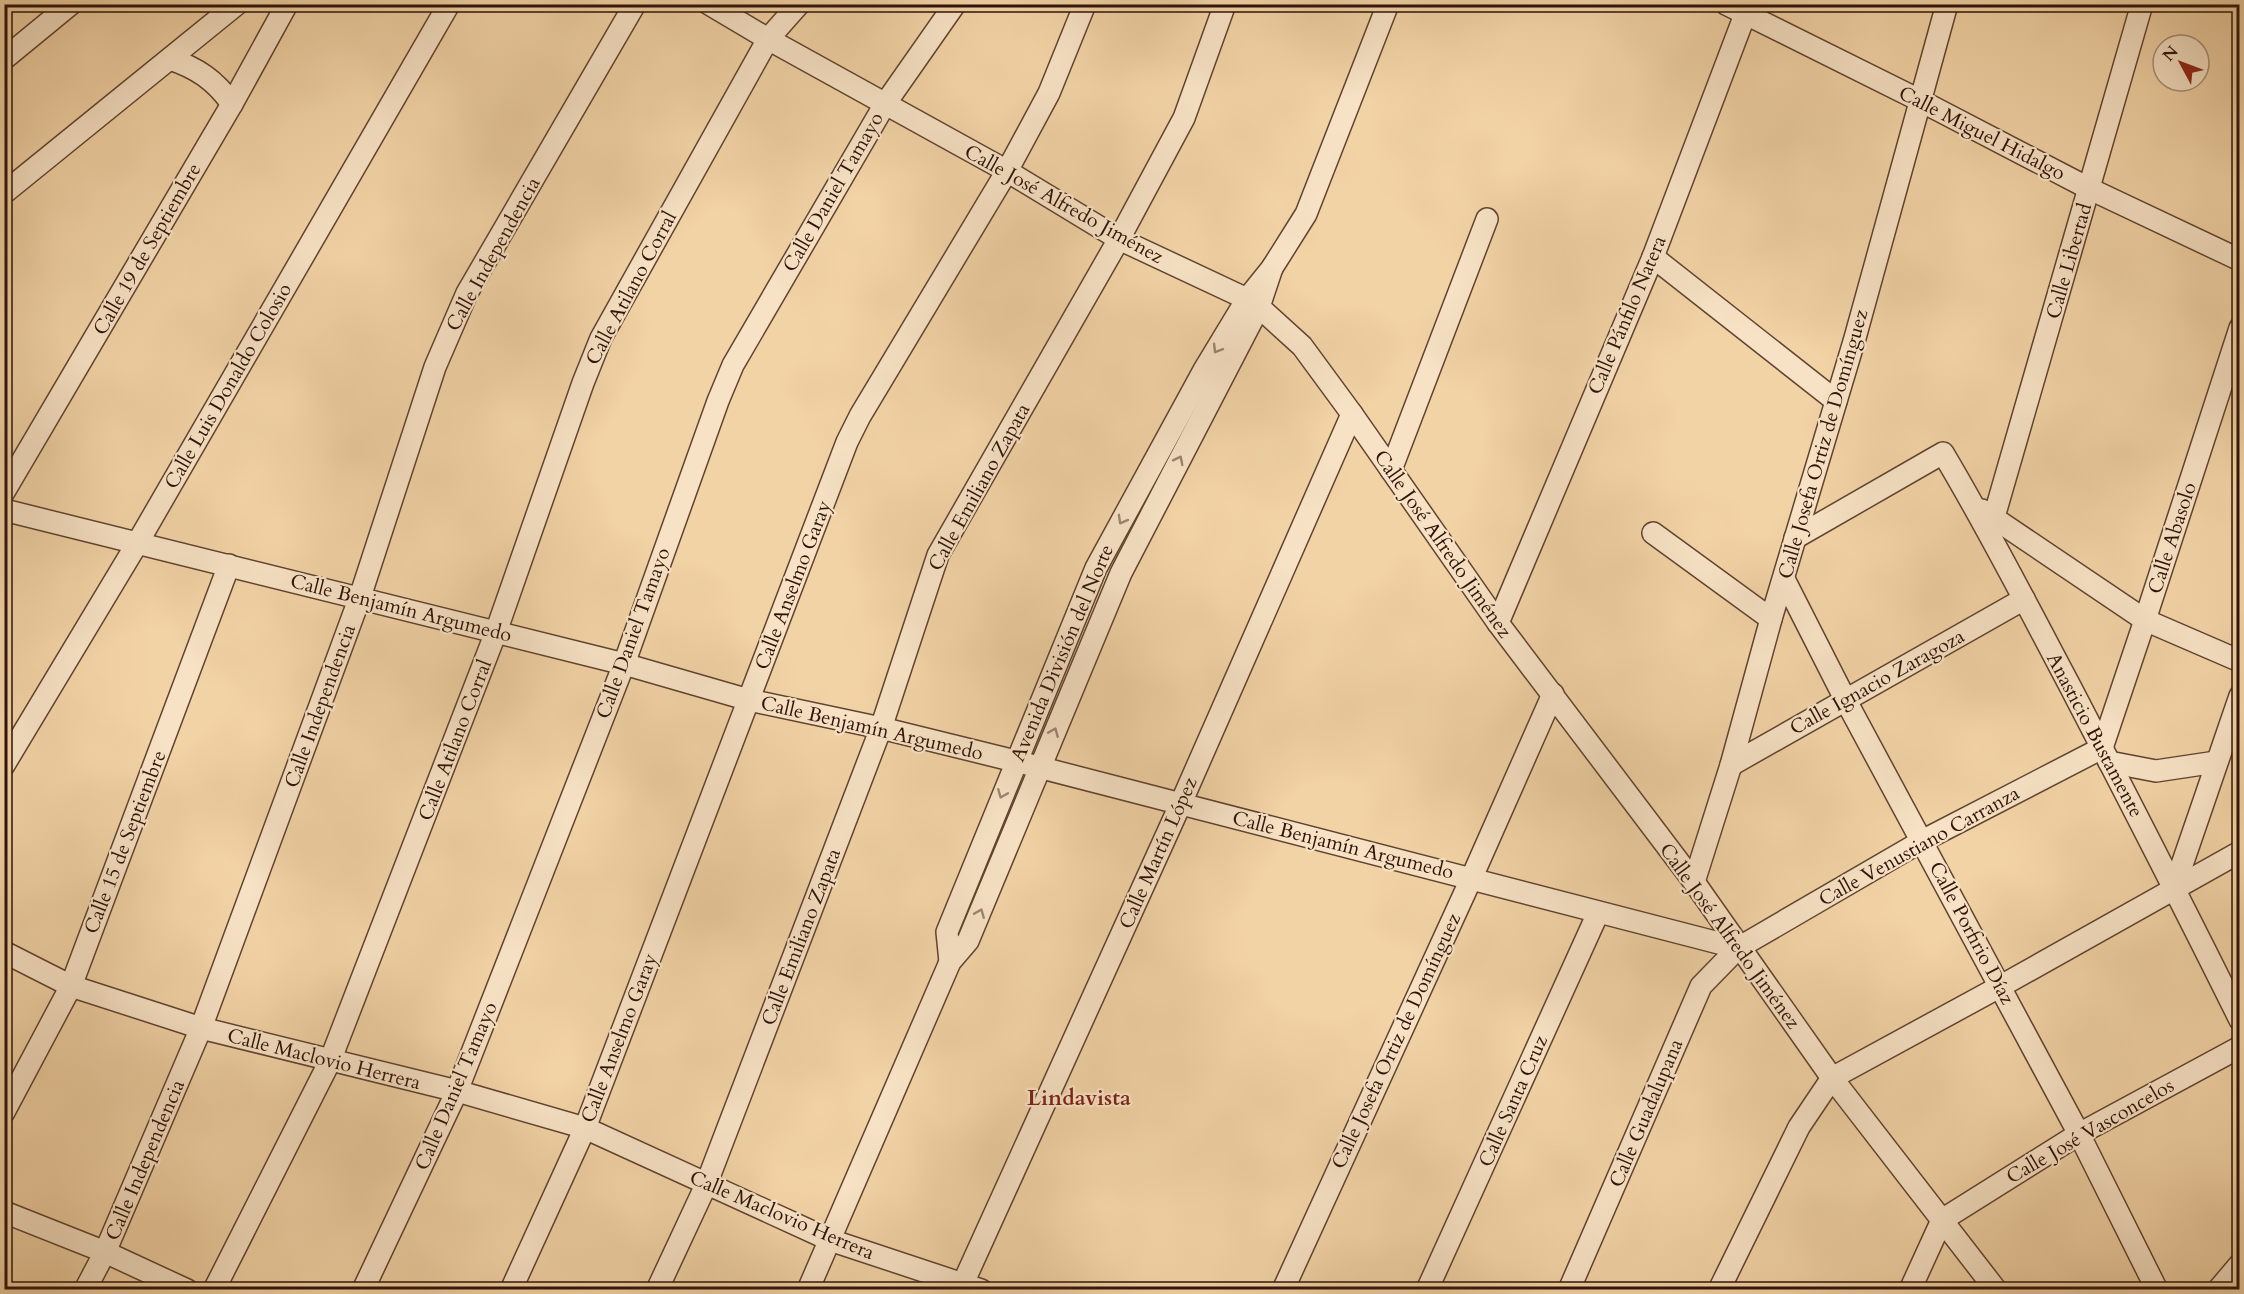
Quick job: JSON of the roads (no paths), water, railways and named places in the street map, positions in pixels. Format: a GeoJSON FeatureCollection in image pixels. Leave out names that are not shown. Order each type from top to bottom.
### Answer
{"type":"FeatureCollection","features":[{"type":"Feature","properties":{"kind":"street"},"geometry":{"type":"LineString","coordinates":[[4,59],[71,4]]}},
{"type":"Feature","properties":{"kind":"street"},"geometry":{"type":"LineString","coordinates":[[4,193],[237,4]]}},
{"type":"Feature","properties":{"kind":"street","name":"Calle 19 de Septiembre"},"geometry":{"type":"LineString","coordinates":[[4,492],[232,104],[287,4]]}},
{"type":"Feature","properties":{"kind":"street","name":"Calle Luis Donaldo Colosio"},"geometry":{"type":"LineString","coordinates":[[4,765],[138,542],[449,4]]}},
{"type":"Feature","properties":{"kind":"street","name":"Calle Independencia"},"geometry":{"type":"LineString","coordinates":[[85,1290],[105,1252],[201,1028],[360,597],[435,367],[462,303],[635,4]]}},
{"type":"Feature","properties":{"kind":"street","name":"Calle José Alfredo Jiménez"},"geometry":{"type":"LineString","coordinates":[[710,4],[768,39],[1007,171],[1119,239],[1252,303],[1302,346],[1498,622],[1694,882],[1738,948],[1832,1078],[1996,1290]]}},
{"type":"Feature","properties":{"kind":"street","name":"Calle Atilano Corral"},"geometry":{"type":"LineString","coordinates":[[214,1290],[330,1061],[496,632],[582,383],[601,339],[768,39],[799,4]]}},
{"type":"Feature","properties":{"kind":"street","name":"Calle Daniel Tamayo"},"geometry":{"type":"LineString","coordinates":[[363,1290],[457,1091],[624,664],[733,365],[885,104],[955,4]]}},
{"type":"Feature","properties":{"kind":"street","name":"Calle Anselmo Garay"},"geometry":{"type":"LineString","coordinates":[[511,1290],[585,1128],[856,425],[1007,171],[1049,93],[1085,4]]}},
{"type":"Feature","properties":{"kind":"street","name":"Calle Emiliano Zapata"},"geometry":{"type":"LineString","coordinates":[[657,1290],[706,1185],[881,728],[938,555],[1119,239],[1184,118],[1225,4]]}},
{"type":"Feature","properties":{"kind":"street","name":"Avenida División del Norte"},"geometry":{"type":"LineString","coordinates":[[808,1290],[950,962],[968,940],[1120,573],[1252,303],[1306,214],[1388,4]]}},
{"type":"Feature","properties":{"kind":"street","name":"Calle Miguel Hidalgo"},"geometry":{"type":"LineString","coordinates":[[1726,4],[1748,10],[2090,189],[2240,260]]}},
{"type":"Feature","properties":{"kind":"street","name":"Calle Josefa Ortiz de Domínguez"},"geometry":{"type":"LineString","coordinates":[[1694,882],[1731,765],[1771,619],[1836,401],[1947,4]]}},
{"type":"Feature","properties":{"kind":"street","name":"Calle Libertad"},"geometry":{"type":"LineString","coordinates":[[1994,517],[2142,4]]}},
{"type":"Feature","properties":{"kind":"street","name":"Calle Pánfilo Natera"},"geometry":{"type":"LineString","coordinates":[[1498,622],[1653,256],[1748,10]]}},
{"type":"Feature","properties":{"kind":"street"},"geometry":{"type":"LineString","coordinates":[[170,59],[189,65],[206,75],[232,104]]}},
{"type":"Feature","properties":{"kind":"street"},"geometry":{"type":"LineString","coordinates":[[1391,470],[1487,219]]}},
{"type":"Feature","properties":{"kind":"street"},"geometry":{"type":"LineString","coordinates":[[1653,256],[1836,401]]}},
{"type":"Feature","properties":{"kind":"street","name":"Avenida División del Norte"},"geometry":{"type":"LineString","coordinates":[[950,962],[947,932],[1015,761],[1096,568],[1204,370],[1252,303]]}},
{"type":"Feature","properties":{"kind":"street","name":"Calle Abasolo"},"geometry":{"type":"LineString","coordinates":[[2105,755],[2145,620],[2240,328]]}},
{"type":"Feature","properties":{"kind":"street","name":"Calle Martín López"},"geometry":{"type":"LineString","coordinates":[[968,1288],[1352,414]]}},
{"type":"Feature","properties":{"kind":"street","name":"Anasticio Bustamente"},"geometry":{"type":"LineString","coordinates":[[1795,538],[1943,453],[1974,505],[2024,599],[2240,1020]]}},
{"type":"Feature","properties":{"kind":"street"},"geometry":{"type":"LineString","coordinates":[[1974,505],[2145,620],[2240,661]]}},
{"type":"Feature","properties":{"kind":"street","name":"Calle Benjamín Argumedo"},"geometry":{"type":"LineString","coordinates":[[4,510],[624,664],[749,700],[881,728],[1015,761],[1472,877],[1598,913],[1738,948]]}},
{"type":"Feature","properties":{"kind":"street"},"geometry":{"type":"LineString","coordinates":[[1653,533],[1771,619]]}},
{"type":"Feature","properties":{"kind":"street","name":"Calle 15 de Septiembre"},"geometry":{"type":"LineString","coordinates":[[4,1112],[71,987],[230,565]]}},
{"type":"Feature","properties":{"kind":"street","name":"Calle Porfirio Díaz"},"geometry":{"type":"LineString","coordinates":[[1784,579],[1845,699],[2079,1134],[2157,1290]]}},
{"type":"Feature","properties":{"kind":"street","name":"Calle Ignacio Zaragoza"},"geometry":{"type":"LineString","coordinates":[[1731,765],[2024,599]]}},
{"type":"Feature","properties":{"kind":"street","name":"Calle Josefa Ortiz de Domínguez"},"geometry":{"type":"LineString","coordinates":[[1283,1290],[1472,877],[1552,694]]}},
{"type":"Feature","properties":{"kind":"street"},"geometry":{"type":"LineString","coordinates":[[2174,888],[2240,696]]}},
{"type":"Feature","properties":{"kind":"street"},"geometry":{"type":"LineString","coordinates":[[2105,755],[2156,771],[2216,762]]}},
{"type":"Feature","properties":{"kind":"street","name":"Calle Venustiano Carranza"},"geometry":{"type":"LineString","coordinates":[[1738,948],[1922,841],[2105,755]]}},
{"type":"Feature","properties":{"kind":"street"},"geometry":{"type":"LineString","coordinates":[[1719,1290],[1799,1127],[1832,1078],[2240,852]]}},
{"type":"Feature","properties":{"kind":"street","name":"Calle Santa Cruz"},"geometry":{"type":"LineString","coordinates":[[1427,1290],[1598,913]]}},
{"type":"Feature","properties":{"kind":"street","name":"Calle Guadalupana"},"geometry":{"type":"LineString","coordinates":[[1569,1290],[1701,986],[1738,948]]}},
{"type":"Feature","properties":{"kind":"street","name":"Calle Maclovio Herrera"},"geometry":{"type":"LineString","coordinates":[[4,952],[71,987],[201,1028],[457,1091],[585,1128],[830,1240],[968,1288]]}},
{"type":"Feature","properties":{"kind":"street","name":"Calle José Vasconcelos"},"geometry":{"type":"LineString","coordinates":[[1942,1220],[2079,1134],[2240,1047]]}},
{"type":"Feature","properties":{"kind":"street"},"geometry":{"type":"LineString","coordinates":[[4,1212],[105,1252],[187,1290]]}},
{"type":"Feature","properties":{"kind":"street"},"geometry":{"type":"LineString","coordinates":[[1910,1290],[1942,1220]]}},
{"type":"Feature","properties":{"kind":"street"},"geometry":{"type":"LineString","coordinates":[[2217,1290],[2240,1264]]}},
{"type":"Feature","properties":{"kind":"district","name":"Lindavista"},"geometry":{"type":"Point","coordinates":[1079,1098]}}]}
